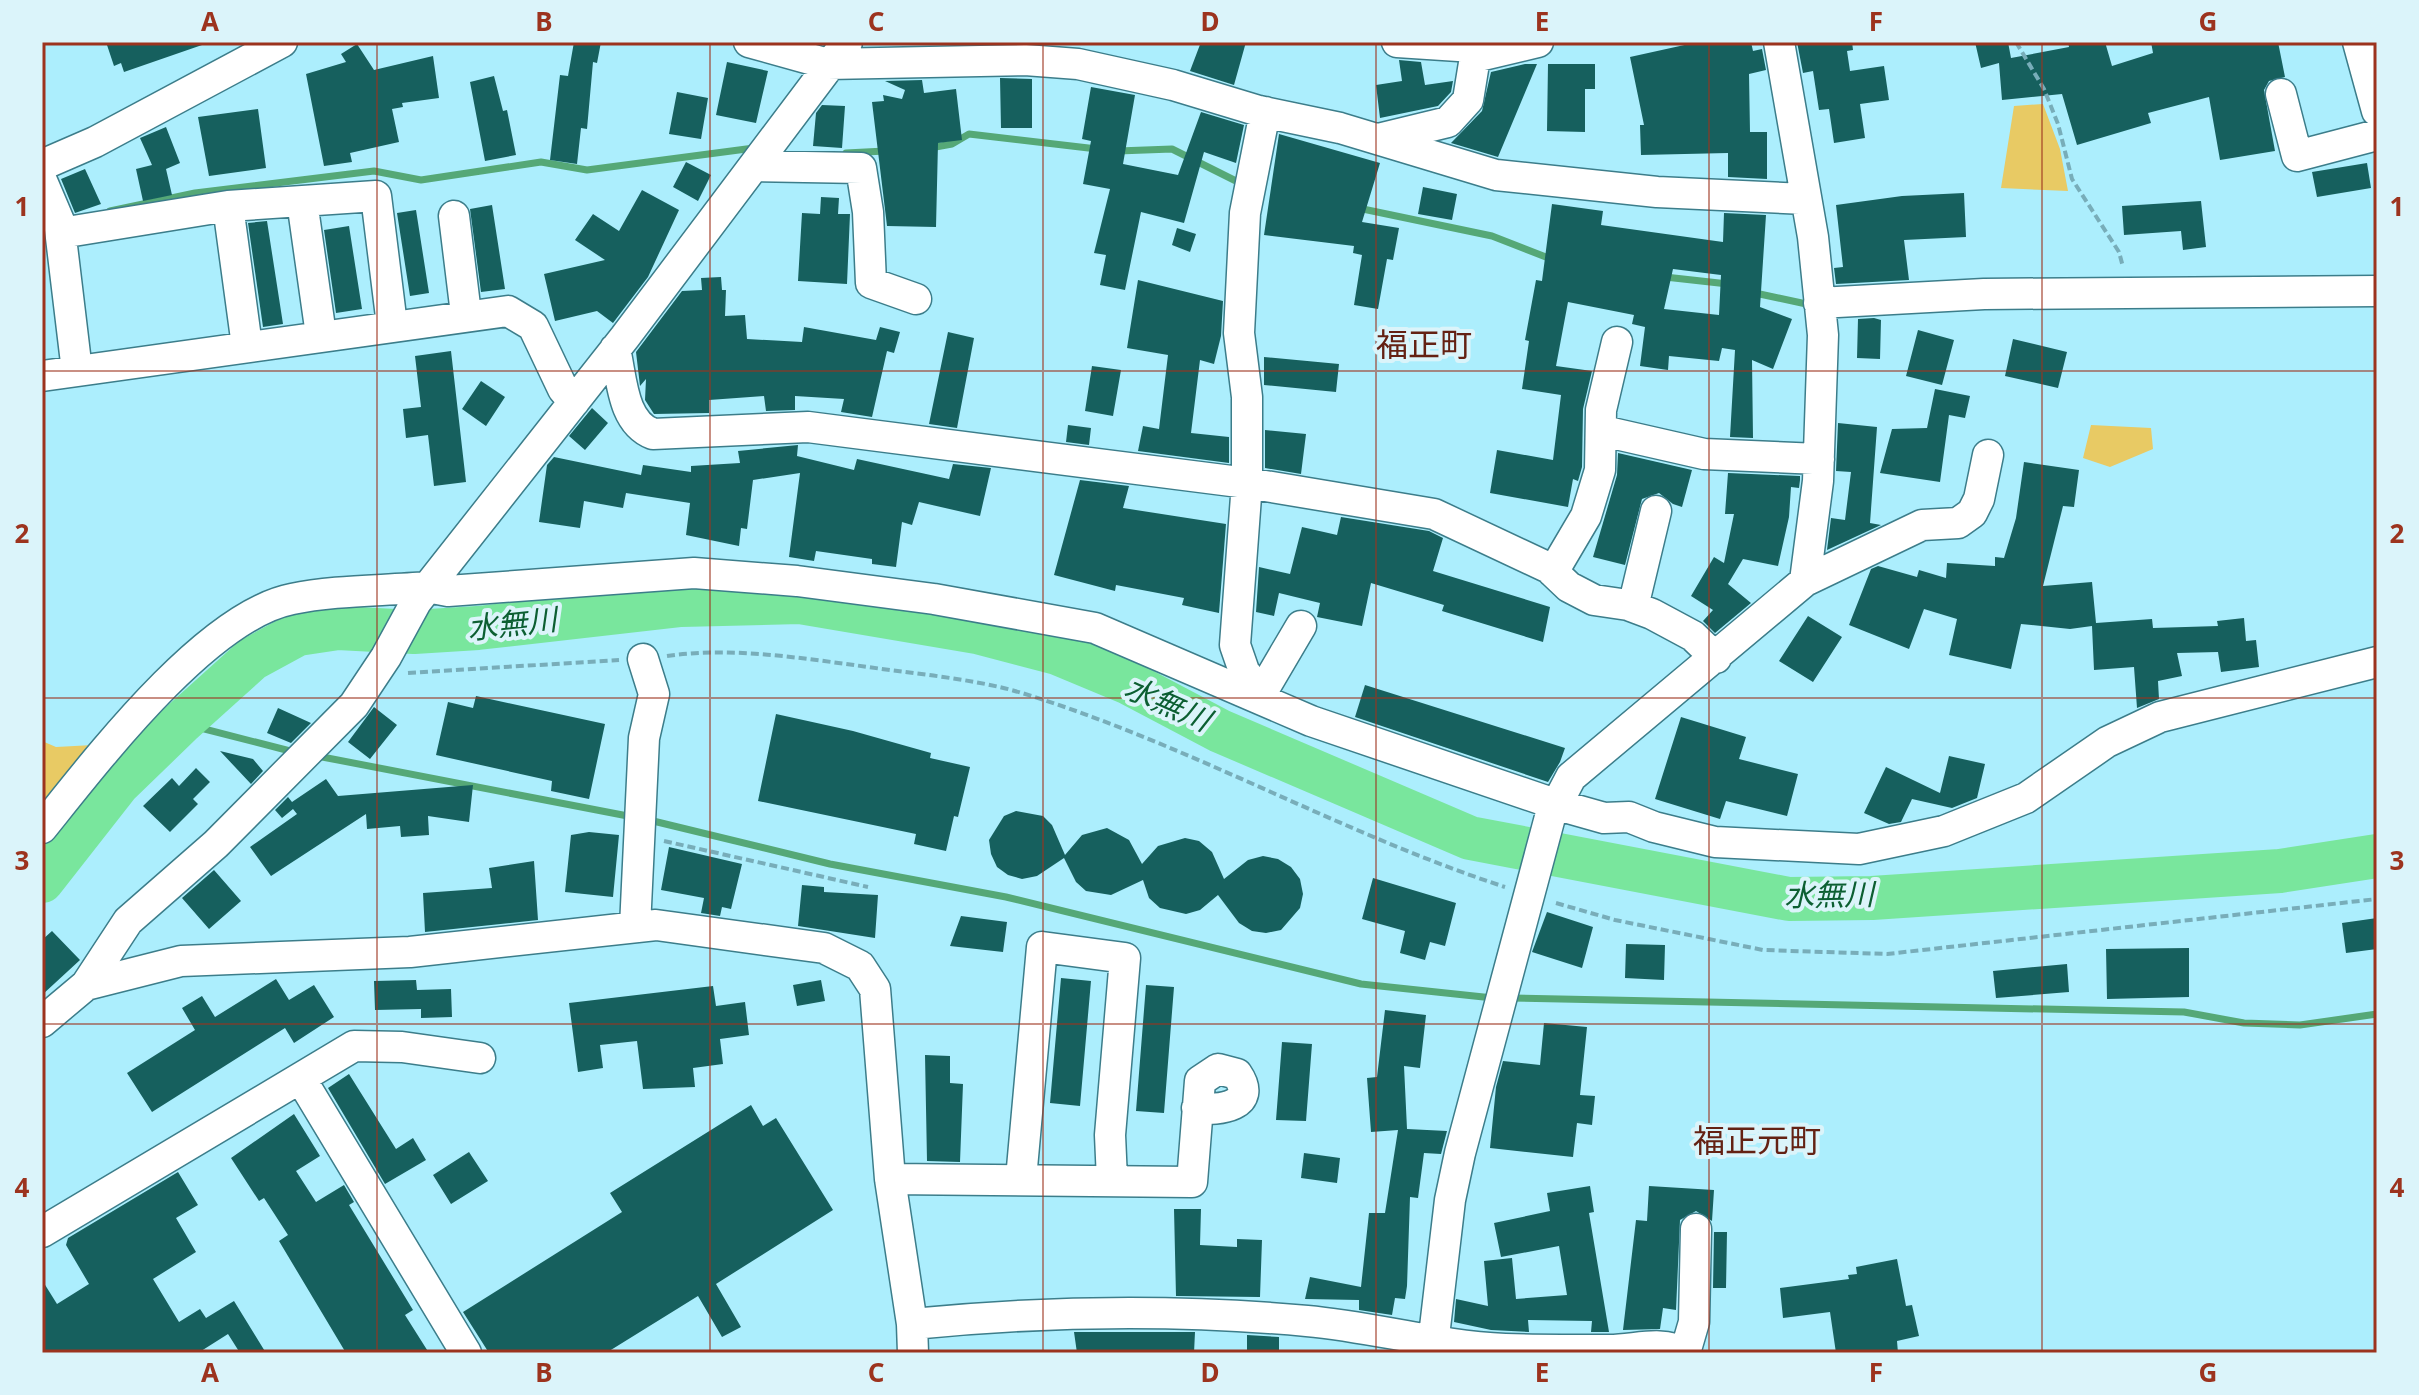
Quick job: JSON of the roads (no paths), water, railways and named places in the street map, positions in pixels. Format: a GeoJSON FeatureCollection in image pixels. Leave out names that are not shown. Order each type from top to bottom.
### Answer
{"type":"FeatureCollection","features":[{"type":"Feature","properties":{"kind":"street"},"geometry":{"type":"LineString","coordinates":[[42,165],[95,142],[282,42]]}},
{"type":"Feature","properties":{"kind":"street"},"geometry":{"type":"LineString","coordinates":[[749,42],[837,53],[1047,52],[1265,112],[1340,128],[1496,175],[1657,192],[1805,199]]}},
{"type":"Feature","properties":{"kind":"street"},"geometry":{"type":"LineString","coordinates":[[1397,42],[1474,48],[1538,42]]}},
{"type":"Feature","properties":{"kind":"street"},"geometry":{"type":"LineString","coordinates":[[1779,42],[1823,335],[1819,459],[1805,581]]}},
{"type":"Feature","properties":{"kind":"street"},"geometry":{"type":"LineString","coordinates":[[2358,42],[2377,111]]}},
{"type":"Feature","properties":{"kind":"street"},"geometry":{"type":"LineString","coordinates":[[1375,140],[1448,122],[1468,100],[1474,48]]}},
{"type":"Feature","properties":{"kind":"street"},"geometry":{"type":"LineString","coordinates":[[42,1022],[86,985],[128,921],[265,797],[354,705],[421,594],[615,349],[837,53]]}},
{"type":"Feature","properties":{"kind":"street"},"geometry":{"type":"LineString","coordinates":[[2281,94],[2297,156],[2377,135]]}},
{"type":"Feature","properties":{"kind":"street"},"geometry":{"type":"LineString","coordinates":[[1263,697],[1244,671],[1235,645],[1247,483],[1247,397],[1239,333],[1252,186],[1265,112]]}},
{"type":"Feature","properties":{"kind":"street"},"geometry":{"type":"LineString","coordinates":[[754,166],[861,168],[868,212],[871,283],[916,299]]}},
{"type":"Feature","properties":{"kind":"street"},"geometry":{"type":"LineString","coordinates":[[42,181],[59,221],[77,371]]}},
{"type":"Feature","properties":{"kind":"street"},"geometry":{"type":"LineString","coordinates":[[61,233],[228,206],[376,196],[392,325]]}},
{"type":"Feature","properties":{"kind":"street"},"geometry":{"type":"LineString","coordinates":[[302,201],[321,335]]}},
{"type":"Feature","properties":{"kind":"street"},"geometry":{"type":"LineString","coordinates":[[228,206],[247,346]]}},
{"type":"Feature","properties":{"kind":"street"},"geometry":{"type":"LineString","coordinates":[[454,216],[466,314]]}},
{"type":"Feature","properties":{"kind":"street"},"geometry":{"type":"LineString","coordinates":[[1819,303],[1984,294],[2377,291]]}},
{"type":"Feature","properties":{"kind":"street"},"geometry":{"type":"LineString","coordinates":[[42,376],[466,314],[508,311],[533,326],[563,389],[574,402]]}},
{"type":"Feature","properties":{"kind":"street"},"geometry":{"type":"LineString","coordinates":[[1553,572],[1586,516],[1600,470],[1601,410],[1617,342]]}},
{"type":"Feature","properties":{"kind":"street"},"geometry":{"type":"LineString","coordinates":[[615,349],[631,417],[638,429],[653,434],[808,427],[1247,483],[1434,514],[1553,572],[1569,587],[1594,600],[1633,607],[1693,636],[1716,658]]}},
{"type":"Feature","properties":{"kind":"street"},"geometry":{"type":"LineString","coordinates":[[1603,431],[1704,454],[1819,459]]}},
{"type":"Feature","properties":{"kind":"street"},"geometry":{"type":"LineString","coordinates":[[1433,1348],[1450,1200],[1530,890],[1554,811],[1571,777],[1630,724],[1716,658],[1805,581],[1922,525],[1958,523],[1972,513],[1979,499],[1988,455]]}},
{"type":"Feature","properties":{"kind":"street"},"geometry":{"type":"LineString","coordinates":[[1633,607],[1656,511]]}},
{"type":"Feature","properties":{"kind":"street"},"geometry":{"type":"LineString","coordinates":[[42,828],[140,708],[234,627],[291,599],[421,594],[694,573],[797,581],[919,597],[1095,628],[1263,697],[1311,721],[1554,811],[1604,818],[1629,817],[1654,827],[1715,842],[1859,849],[1944,831],[2026,798],[2107,742],[2160,717],[2377,662]]}},
{"type":"Feature","properties":{"kind":"street"},"geometry":{"type":"LineString","coordinates":[[1263,697],[1301,626]]}},
{"type":"Feature","properties":{"kind":"street"},"geometry":{"type":"LineString","coordinates":[[635,927],[644,738],[654,694],[643,659]]}},
{"type":"Feature","properties":{"kind":"street"},"geometry":{"type":"LineString","coordinates":[[86,985],[181,961],[410,952],[656,925],[824,948],[860,966],[875,989],[890,1179],[913,1339],[1019,1313],[1128,1312],[1309,1321],[1433,1348],[1582,1350],[1666,1344],[1685,1353],[1694,1322],[1696,1229]]}},
{"type":"Feature","properties":{"kind":"street"},"geometry":{"type":"LineString","coordinates":[[1021,1179],[1042,947],[1125,958],[1110,1123],[1112,1180]]}},
{"type":"Feature","properties":{"kind":"street"},"geometry":{"type":"LineString","coordinates":[[42,1232],[354,1046],[402,1047],[480,1058]]}},
{"type":"Feature","properties":{"kind":"street"},"geometry":{"type":"LineString","coordinates":[[301,1079],[466,1353]]}},
{"type":"Feature","properties":{"kind":"street"},"geometry":{"type":"LineString","coordinates":[[890,1179],[1192,1182],[1197,1108]]}},
{"type":"Feature","properties":{"kind":"waterway"},"geometry":{"type":"LineString","coordinates":[[930,148],[952,144],[969,134],[1097,149]]}},
{"type":"Feature","properties":{"kind":"waterway"},"geometry":{"type":"LineString","coordinates":[[110,211],[195,193],[374,171],[421,180],[541,162],[587,170],[754,148]]}},
{"type":"Feature","properties":{"kind":"waterway"},"geometry":{"type":"LineString","coordinates":[[1118,151],[1172,149],[1244,185]]}},
{"type":"Feature","properties":{"kind":"waterway"},"geometry":{"type":"LineString","coordinates":[[846,153],[885,151]]}},
{"type":"Feature","properties":{"kind":"waterway"},"geometry":{"type":"LineString","coordinates":[[1358,208],[1492,236],[1551,259]]}},
{"type":"Feature","properties":{"kind":"waterway"},"geometry":{"type":"LineString","coordinates":[[1665,277],[1728,284]]}},
{"type":"Feature","properties":{"kind":"waterway"},"geometry":{"type":"LineString","coordinates":[[1755,293],[1811,305]]}},
{"type":"Feature","properties":{"kind":"waterway","name":"水無川"},"geometry":{"type":"LineString","coordinates":[[42,881],[118,784],[181,723],[252,659],[298,634],[338,628],[414,632],[478,628],[681,605],[800,602],[977,632],[1057,653],[1129,683],[1220,731],[1470,838],[1789,899],[1872,898],[2280,871],[2377,856]]}},
{"type":"Feature","properties":{"kind":"waterway"},"geometry":{"type":"LineString","coordinates":[[181,723],[294,752]]}},
{"type":"Feature","properties":{"kind":"waterway"},"geometry":{"type":"LineString","coordinates":[[317,756],[633,817]]}},
{"type":"Feature","properties":{"kind":"waterway"},"geometry":{"type":"LineString","coordinates":[[649,820],[830,864],[1006,897],[1361,984],[1493,998]]}},
{"type":"Feature","properties":{"kind":"waterway"},"geometry":{"type":"LineString","coordinates":[[1509,998],[2184,1012],[2244,1023],[2300,1025],[2377,1014]]}},
{"type":"Feature","properties":{"kind":"district","name":"福正町"},"geometry":{"type":"Point","coordinates":[1424,343]}},
{"type":"Feature","properties":{"kind":"district","name":"福正元町"},"geometry":{"type":"Point","coordinates":[1757,1139]}}]}
